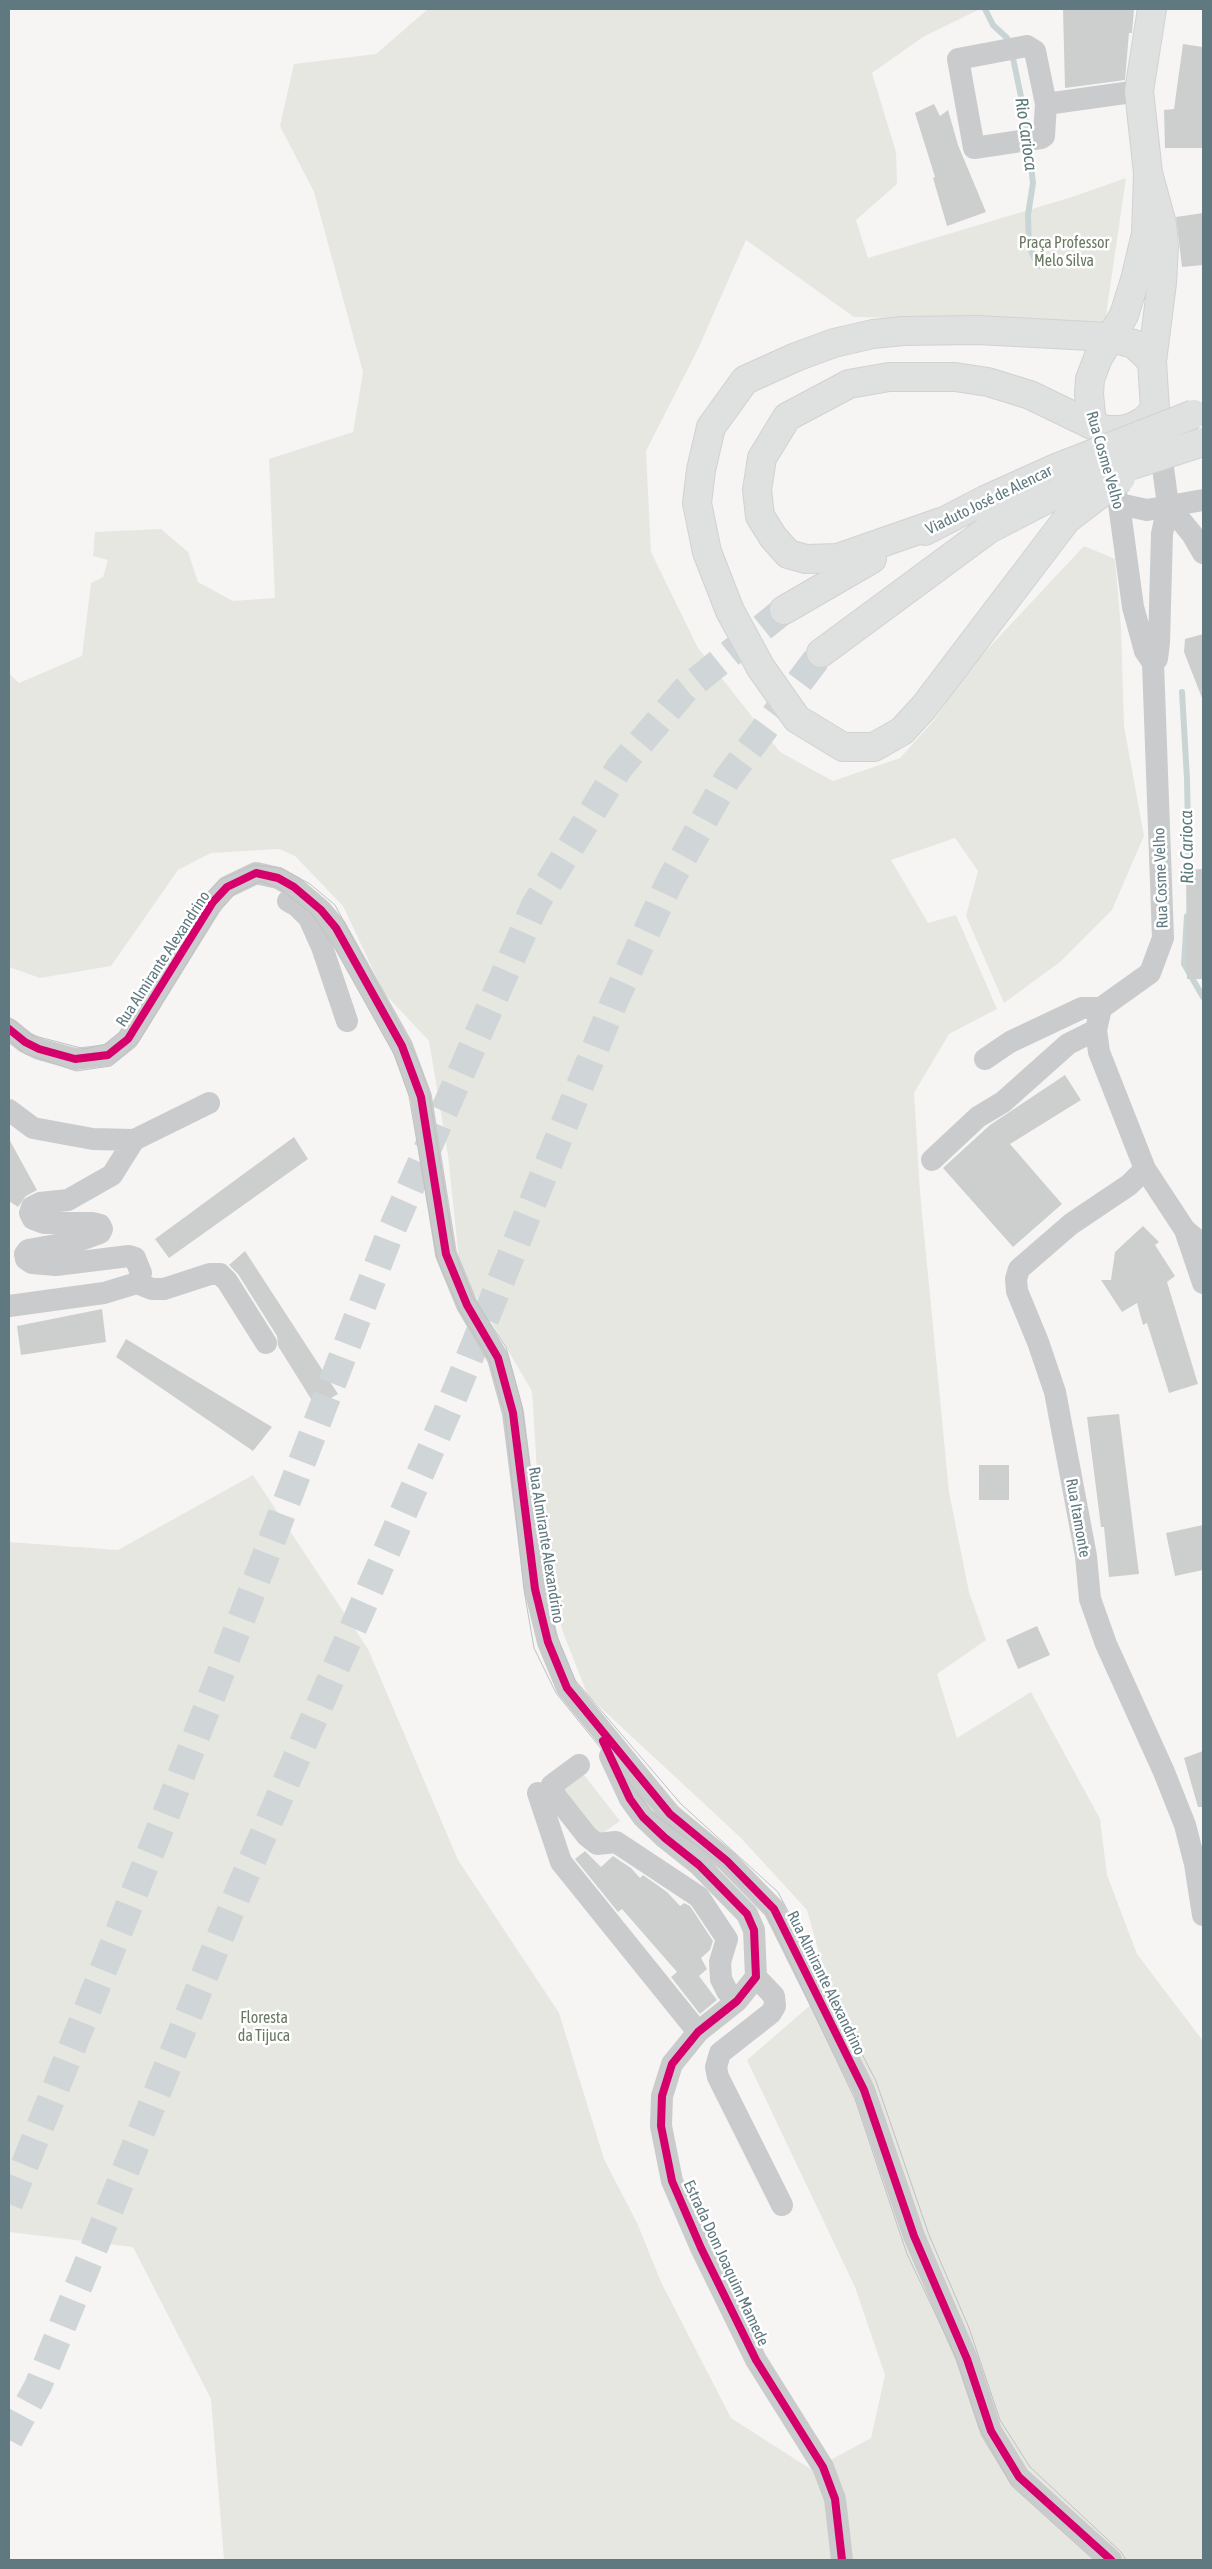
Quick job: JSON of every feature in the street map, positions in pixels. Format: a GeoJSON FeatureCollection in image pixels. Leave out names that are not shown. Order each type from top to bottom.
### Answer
{"type":"FeatureCollection","features":[{"type":"Feature","properties":{"kind":"main road","name":"Rua Cosme Velho"},"geometry":{"type":"LineString","coordinates":[[1092,424],[1089,409],[1090,379],[1108,337],[1124,315],[1146,234],[1148,173],[1139,92],[1152,9]]}},
{"type":"Feature","properties":{"kind":"main road","name":"Rua Cosme Velho"},"geometry":{"type":"LineString","coordinates":[[1148,173],[1162,224],[1164,246],[1162,283],[1152,361],[1155,410]]}},
{"type":"Feature","properties":{"kind":"main road"},"geometry":{"type":"LineString","coordinates":[[1140,464],[1087,502],[1067,520],[924,707],[902,731],[874,747],[843,747],[797,719],[761,668],[730,612],[707,552],[697,502],[700,470],[711,427],[745,380],[796,357],[834,343],[873,334],[903,331],[978,330],[1108,337],[1134,344],[1152,361]]}},
{"type":"Feature","properties":{"kind":"main road"},"geometry":{"type":"LineString","coordinates":[[941,522],[838,558],[806,559],[788,554],[773,537],[760,516],[758,490],[762,458],[787,417],[849,384],[889,377],[955,377],[988,382],[1030,394],[1107,430],[1121,430],[1144,421],[1155,410]]}},
{"type":"Feature","properties":{"kind":"main road","name":"Viaduto José de Alencar"},"geometry":{"type":"LineString","coordinates":[[784,610],[941,522],[1056,468],[1199,413]]}},
{"type":"Feature","properties":{"kind":"main road","name":"Viaduto José de Alencar"},"geometry":{"type":"LineString","coordinates":[[821,654],[990,529],[1089,479],[1203,442]]}},
{"type":"Feature","properties":{"kind":"street"},"geometry":{"type":"LineString","coordinates":[[1027,46],[1032,47],[1035,51],[1046,104],[1046,132],[1041,138],[974,148],[958,59],[1027,46]]}},
{"type":"Feature","properties":{"kind":"street"},"geometry":{"type":"LineString","coordinates":[[1046,104],[1139,92]]}},
{"type":"Feature","properties":{"kind":"street","name":"Rua Cosme Velho"},"geometry":{"type":"LineString","coordinates":[[1152,663],[1157,658],[1159,642],[1162,534],[1168,506],[1155,410]]}},
{"type":"Feature","properties":{"kind":"street","name":"Rua Cosme Velho"},"geometry":{"type":"LineString","coordinates":[[932,1160],[978,1117],[1003,1102],[1150,972],[1163,938],[1152,663],[1145,650],[1133,607],[1119,504],[1092,424]]}},
{"type":"Feature","properties":{"kind":"street"},"geometry":{"type":"LineString","coordinates":[[1119,504],[1147,510],[1203,500]]}},
{"type":"Feature","properties":{"kind":"street"},"geometry":{"type":"LineString","coordinates":[[1168,506],[1192,534],[1203,553]]}},
{"type":"Feature","properties":{"kind":"street"},"geometry":{"type":"LineString","coordinates":[[1125,538],[1140,540],[1162,534]]}},
{"type":"Feature","properties":{"kind":"street","name":"Rua Almirante Alexandrino"},"geometry":{"type":"LineString","coordinates":[[9,1029],[25,1042],[39,1049],[75,1059],[108,1055],[128,1039],[213,902],[227,888],[256,873],[278,878],[294,887],[321,910],[336,928],[411,1068],[421,1097],[446,1254],[467,1305],[498,1358],[513,1413],[528,1543],[546,1636],[567,1688],[670,1814],[727,1861],[774,1910],[864,2090],[914,2236],[967,2359],[991,2431],[1019,2478],[1111,2560]]}},
{"type":"Feature","properties":{"kind":"street"},"geometry":{"type":"LineString","coordinates":[[236,883],[268,890],[297,906],[309,918],[322,947],[347,1021]]}},
{"type":"Feature","properties":{"kind":"street"},"geometry":{"type":"LineString","coordinates":[[985,1059],[1010,1042],[1082,1008],[1098,1019],[1099,1052],[1145,1170],[1185,1230],[1203,1282]]}},
{"type":"Feature","properties":{"kind":"street"},"geometry":{"type":"LineString","coordinates":[[9,1110],[33,1128],[93,1139],[134,1140],[209,1103]]}},
{"type":"Feature","properties":{"kind":"street"},"geometry":{"type":"LineString","coordinates":[[134,1140],[112,1176],[68,1200],[40,1203],[32,1207],[30,1213],[38,1221],[100,1225],[102,1229],[100,1233],[78,1241],[28,1250],[25,1254],[26,1259],[32,1263],[56,1265],[129,1256],[135,1258],[141,1273],[137,1283]]}},
{"type":"Feature","properties":{"kind":"street","name":"Rua Itamonte"},"geometry":{"type":"LineString","coordinates":[[1145,1170],[1129,1185],[1072,1224],[1020,1269],[1016,1279],[1017,1291],[1055,1392],[1086,1556],[1090,1599],[1106,1644],[1164,1772],[1185,1825],[1195,1864],[1203,1914]]}},
{"type":"Feature","properties":{"kind":"street"},"geometry":{"type":"LineString","coordinates":[[1185,1230],[1203,1244]]}},
{"type":"Feature","properties":{"kind":"street"},"geometry":{"type":"LineString","coordinates":[[9,1306],[104,1294],[137,1283],[152,1289],[164,1289],[210,1274],[220,1274],[227,1281],[266,1343]]}},
{"type":"Feature","properties":{"kind":"street"},"geometry":{"type":"LineString","coordinates":[[595,1723],[630,1799],[643,1817],[665,1838],[699,1865],[747,1914],[754,1930],[756,1977],[774,1996],[775,2006],[771,2013],[720,2053],[716,2067],[718,2077],[782,2205]]}},
{"type":"Feature","properties":{"kind":"street"},"geometry":{"type":"LineString","coordinates":[[579,1765],[552,1785],[554,1794],[587,1836],[597,1844],[616,1842],[699,1897],[727,1939],[720,1962],[720,1979],[727,1991],[737,2001]]}},
{"type":"Feature","properties":{"kind":"street"},"geometry":{"type":"LineString","coordinates":[[538,1792],[561,1862],[698,2032]]}},
{"type":"Feature","properties":{"kind":"street","name":"Estrada Dom Joaquim Mamede"},"geometry":{"type":"LineString","coordinates":[[756,1977],[737,2001],[698,2032],[672,2064],[662,2096],[661,2126],[672,2181],[701,2248],[756,2360],[823,2467],[835,2499],[842,2560]]}},
{"type":"Feature","properties":{"kind":"green space","name":"Floresta da Tijuca"},"geometry":{"type":"Polygon","coordinates":[[[428,9],[980,9],[923,37],[872,73],[896,152],[897,184],[856,220],[868,258],[1072,197],[1126,178],[1105,322],[854,317],[746,240],[698,349],[646,451],[651,552],[698,648],[780,752],[833,781],[900,758],[935,719],[966,672],[1084,546],[1115,559],[1121,628],[1124,726],[1144,836],[1112,910],[1060,962],[1004,1003],[966,916],[978,871],[955,838],[891,860],[928,923],[956,915],[997,1009],[949,1034],[914,1093],[920,1192],[949,1492],[969,1592],[986,1640],[937,1674],[957,1738],[1031,1692],[1100,1819],[1107,1875],[1137,1954],[1203,2041],[1203,2560],[224,2560],[211,2399],[133,2247],[9,2232],[9,1542],[118,1550],[253,1475],[368,1649],[458,1860],[559,2013],[604,2159],[638,2225],[661,2282],[731,2418],[812,2470],[871,2438],[885,2375],[855,2287],[747,2060],[829,1989],[807,1910],[740,1837],[588,1696],[563,1632],[543,1567],[532,1391],[460,1269],[448,1155],[429,1041],[384,993],[343,906],[295,856],[279,849],[211,853],[178,870],[111,966],[40,978],[9,967],[9,673],[19,683],[82,656],[91,583],[103,577],[108,560],[93,556],[95,532],[161,529],[188,552],[198,582],[233,601],[275,598],[269,459],[353,432],[363,372],[314,192],[280,126],[294,64],[376,54],[428,9]]]}},
{"type":"Feature","properties":{"kind":"green space"},"geometry":{"type":"Polygon","coordinates":[[[581,1771],[620,1821],[596,1838],[561,1790],[581,1771]]]}},
{"type":"Feature","properties":{"kind":"building"},"geometry":{"type":"Polygon","coordinates":[[[1063,9],[1134,9],[1132,33],[1129,33],[1125,80],[1065,88],[1063,9]]]}},
{"type":"Feature","properties":{"kind":"building"},"geometry":{"type":"Polygon","coordinates":[[[1183,44],[1203,47],[1203,148],[1165,148],[1164,110],[1174,109],[1183,44]]]}},
{"type":"Feature","properties":{"kind":"building"},"geometry":{"type":"Polygon","coordinates":[[[934,104],[940,116],[948,110],[958,145],[986,212],[947,226],[933,178],[935,177],[915,113],[934,104]]]}},
{"type":"Feature","properties":{"kind":"building"},"geometry":{"type":"Polygon","coordinates":[[[1203,213],[1203,265],[1182,267],[1176,217],[1203,213]]]}},
{"type":"Feature","properties":{"kind":"building"},"geometry":{"type":"Polygon","coordinates":[[[1203,634],[1202,698],[1184,652],[1185,639],[1203,634]]]}},
{"type":"Feature","properties":{"kind":"building"},"geometry":{"type":"Polygon","coordinates":[[[1203,869],[1203,979],[1187,979],[1186,870],[1203,869]]]}},
{"type":"Feature","properties":{"kind":"building"},"geometry":{"type":"Polygon","coordinates":[[[1065,1075],[1081,1100],[1010,1144],[1062,1204],[1013,1247],[943,1168],[990,1125],[1065,1075]]]}},
{"type":"Feature","properties":{"kind":"building"},"geometry":{"type":"Polygon","coordinates":[[[294,1137],[308,1159],[169,1258],[155,1239],[294,1137]]]}},
{"type":"Feature","properties":{"kind":"building"},"geometry":{"type":"Polygon","coordinates":[[[9,1139],[37,1190],[26,1196],[18,1207],[9,1201],[9,1139]]]}},
{"type":"Feature","properties":{"kind":"building"},"geometry":{"type":"Polygon","coordinates":[[[1143,1226],[1159,1242],[1155,1245],[1175,1276],[1167,1282],[1198,1384],[1169,1393],[1147,1323],[1143,1325],[1137,1303],[1122,1312],[1101,1280],[1111,1280],[1115,1252],[1143,1226]]]}},
{"type":"Feature","properties":{"kind":"building"},"geometry":{"type":"Polygon","coordinates":[[[245,1251],[338,1394],[316,1407],[278,1346],[277,1336],[238,1274],[229,1265],[245,1251]]]}},
{"type":"Feature","properties":{"kind":"building"},"geometry":{"type":"Polygon","coordinates":[[[102,1309],[106,1342],[21,1355],[17,1326],[102,1309]]]}},
{"type":"Feature","properties":{"kind":"building"},"geometry":{"type":"Polygon","coordinates":[[[126,1339],[272,1427],[253,1451],[116,1357],[126,1339]]]}},
{"type":"Feature","properties":{"kind":"building"},"geometry":{"type":"Polygon","coordinates":[[[1119,1414],[1139,1574],[1109,1577],[1104,1527],[1101,1527],[1087,1417],[1119,1414]]]}},
{"type":"Feature","properties":{"kind":"building"},"geometry":{"type":"Polygon","coordinates":[[[979,1465],[1009,1465],[1009,1500],[979,1500],[979,1465]]]}},
{"type":"Feature","properties":{"kind":"building"},"geometry":{"type":"Polygon","coordinates":[[[1203,1525],[1203,1570],[1175,1576],[1166,1533],[1203,1525]]]}},
{"type":"Feature","properties":{"kind":"building"},"geometry":{"type":"Polygon","coordinates":[[[1037,1626],[1050,1655],[1018,1669],[1006,1640],[1037,1626]]]}},
{"type":"Feature","properties":{"kind":"building"},"geometry":{"type":"Polygon","coordinates":[[[1203,1751],[1203,1807],[1198,1807],[1184,1758],[1203,1751]]]}},
{"type":"Feature","properties":{"kind":"building"},"geometry":{"type":"Polygon","coordinates":[[[585,1851],[601,1867],[613,1856],[631,1868],[640,1878],[643,1875],[667,1892],[680,1906],[684,1903],[690,1906],[713,1941],[710,1950],[701,1958],[707,1969],[699,1976],[717,2000],[700,2014],[671,1977],[677,1972],[622,1909],[618,1912],[575,1859],[585,1851]]]}},
{"type":"Feature","properties":{"kind":"waterway","name":"Rio Carioca"},"geometry":{"type":"LineString","coordinates":[[985,9],[993,25],[1007,38],[1025,116],[1033,183],[1028,215],[1029,246],[1038,266]]}},
{"type":"Feature","properties":{"kind":"waterway","name":"Rio Carioca"},"geometry":{"type":"LineString","coordinates":[[1182,692],[1187,779],[1189,878]]}},
{"type":"Feature","properties":{"kind":"waterway","name":"Rio Carioca"},"geometry":{"type":"LineString","coordinates":[[1187,916],[1184,964],[1203,997]]}},
{"type":"Feature","properties":{"kind":"tunnel"},"geometry":{"type":"LineString","coordinates":[[9,2204],[170,1804],[389,1236],[535,905],[619,768],[685,690],[784,610]]}},
{"type":"Feature","properties":{"kind":"tunnel"},"geometry":{"type":"LineString","coordinates":[[9,2440],[38,2386],[240,1888],[451,1403],[614,1002],[670,881],[727,779],[821,653]]}},
{"type":"Feature","properties":{"kind":"tram line"},"geometry":{"type":"LineString","coordinates":[[9,1017],[31,1035],[85,1049],[106,1044],[119,1033],[204,897],[220,880],[254,865],[281,868],[310,884],[335,905],[417,1059],[428,1088],[454,1250],[472,1296],[506,1347],[522,1406],[546,1588],[556,1634],[575,1680],[681,1804],[778,1892],[876,2081],[929,2235],[969,2328],[1000,2420],[1030,2467],[1121,2552],[1126,2560]]}},
{"type":"Feature","properties":{"kind":"tram line"},"geometry":{"type":"LineString","coordinates":[[9,1040],[24,1053],[76,1071],[111,1066],[139,1041],[216,915],[235,893],[260,881],[279,888],[311,913],[332,943],[395,1056],[409,1096],[437,1258],[460,1311],[489,1359],[505,1414],[524,1590],[534,1648],[556,1693],[655,1815],[723,1865],[766,1912],[855,2099],[907,2254],[955,2355],[979,2427],[1012,2486],[1094,2560]]}},
{"type":"Feature","properties":{"kind":"cycle path"},"geometry":{"type":"LineString","coordinates":[[9,1029],[25,1042],[39,1049],[75,1059],[108,1055],[128,1039],[213,902],[227,887],[256,873],[278,878],[294,887],[321,910],[336,928],[402,1046],[421,1097],[446,1254],[467,1305],[498,1358],[513,1413],[535,1589],[548,1642],[567,1688],[670,1814],[727,1861],[774,1909],[864,2090],[914,2236],[967,2359],[991,2431],[1019,2477],[1111,2560]]}},
{"type":"Feature","properties":{"kind":"cycle path"},"geometry":{"type":"LineString","coordinates":[[603,1741],[630,1799],[643,1817],[665,1838],[699,1865],[747,1914],[754,1930],[756,1977],[737,2001],[698,2032],[672,2064],[662,2096],[661,2126],[672,2181],[701,2248],[756,2360],[823,2467],[835,2499],[842,2560]]}},
{"type":"Feature","properties":{"kind":"park label","name":"Praça Professor Melo Silva"},"geometry":{"type":"Point","coordinates":[1064,252]}}]}
